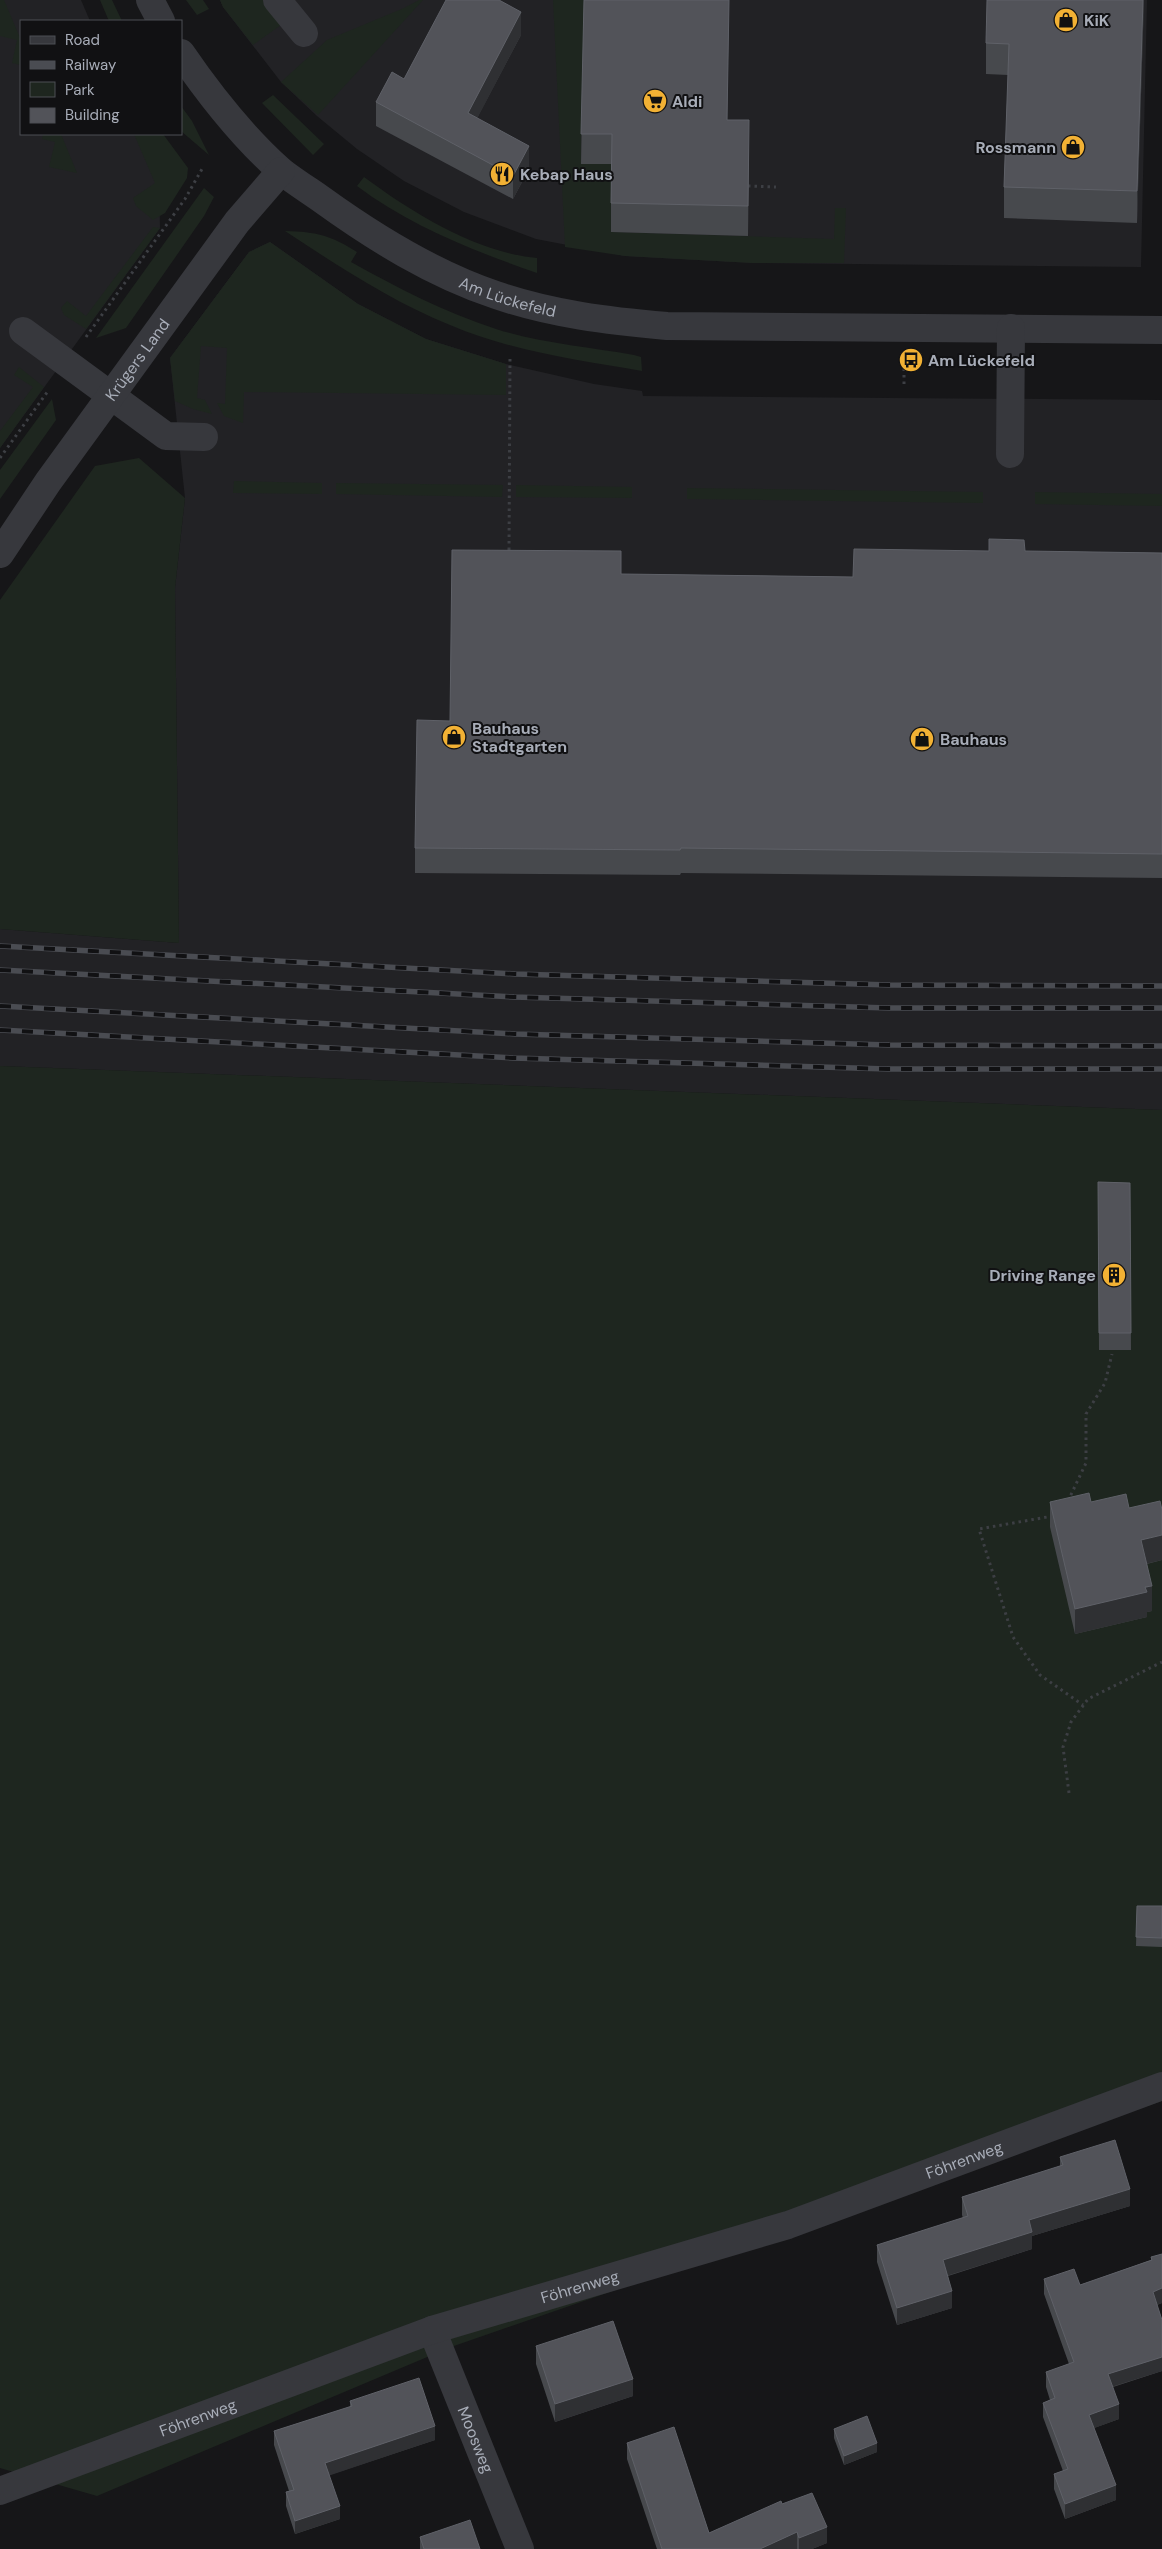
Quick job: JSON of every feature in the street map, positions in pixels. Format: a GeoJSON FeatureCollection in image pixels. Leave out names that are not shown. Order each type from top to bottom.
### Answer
{"type":"FeatureCollection","features":[{"type":"Feature","properties":{"kind":"street"},"geometry":{"type":"LineString","coordinates":[[150,0],[160,20]]}},
{"type":"Feature","properties":{"kind":"street"},"geometry":{"type":"LineString","coordinates":[[276,0],[304,33]]}},
{"type":"Feature","properties":{"kind":"street","name":"Am Lückefeld"},"geometry":{"type":"LineString","coordinates":[[182,54],[220,106],[282,170],[368,233],[440,273],[496,295],[547,310],[613,322],[667,326],[1162,330]]}},
{"type":"Feature","properties":{"kind":"street","name":"Krügers Land"},"geometry":{"type":"LineString","coordinates":[[0,554],[48,482],[237,222],[282,170]]}},
{"type":"Feature","properties":{"kind":"street"},"geometry":{"type":"LineString","coordinates":[[1010,454],[1011,328]]}},
{"type":"Feature","properties":{"kind":"street"},"geometry":{"type":"LineString","coordinates":[[23,331],[166,436],[204,437]]}},
{"type":"Feature","properties":{"kind":"street","name":"Föhrenweg"},"geometry":{"type":"LineString","coordinates":[[0,2491],[432,2330],[788,2225],[1162,2086]]}},
{"type":"Feature","properties":{"kind":"street","name":"Moosweg"},"geometry":{"type":"LineString","coordinates":[[432,2330],[520,2549]]}},
{"type":"Feature","properties":{"kind":"path"},"geometry":{"type":"LineString","coordinates":[[0,458],[151,247],[202,169]]}},
{"type":"Feature","properties":{"kind":"path"},"geometry":{"type":"LineString","coordinates":[[748,186],[776,187]]}},
{"type":"Feature","properties":{"kind":"path"},"geometry":{"type":"LineString","coordinates":[[509,550],[510,356]]}},
{"type":"Feature","properties":{"kind":"path"},"geometry":{"type":"LineString","coordinates":[[904,360],[904,384]]}},
{"type":"Feature","properties":{"kind":"path"},"geometry":{"type":"LineString","coordinates":[[1068,1503],[1086,1464],[1086,1414],[1105,1383],[1112,1354]]}},
{"type":"Feature","properties":{"kind":"path"},"geometry":{"type":"LineString","coordinates":[[1054,1516],[980,1529],[1013,1637],[1040,1675],[1083,1705]]}},
{"type":"Feature","properties":{"kind":"path"},"geometry":{"type":"LineString","coordinates":[[1069,1793],[1063,1747],[1071,1722],[1083,1705],[1088,1698],[1162,1662]]}},
{"type":"Feature","properties":{"kind":"shaded area"},"geometry":{"type":"Polygon","coordinates":[[[0,0],[81,0],[90,20],[20,20],[20,135],[140,135],[159,178],[160,228],[0,448],[0,0]]]}},
{"type":"Feature","properties":{"kind":"shaded area"},"geometry":{"type":"Polygon","coordinates":[[[220,0],[1147,0],[1141,267],[753,263],[625,256],[536,239],[464,212],[404,181],[357,149],[317,116],[281,82],[223,7],[220,0]]]}},
{"type":"Feature","properties":{"kind":"shaded area"},"geometry":{"type":"Polygon","coordinates":[[[270,242],[358,304],[426,339],[506,364],[594,384],[642,391],[643,396],[1162,400],[1162,1110],[0,1066],[0,929],[179,943],[175,588],[185,498],[170,358],[249,252],[270,242]]]}},
{"type":"Feature","properties":{"kind":"green space"},"geometry":{"type":"Polygon","coordinates":[[[0,0],[4,0],[20,38],[20,65],[12,63],[17,40],[0,36],[0,0]]]}},
{"type":"Feature","properties":{"kind":"green space"},"geometry":{"type":"Polygon","coordinates":[[[100,0],[112,0],[122,20],[109,20],[100,0]]]}},
{"type":"Feature","properties":{"kind":"green space"},"geometry":{"type":"Polygon","coordinates":[[[186,0],[203,0],[209,9],[197,15],[186,0]]]}},
{"type":"Feature","properties":{"kind":"green space"},"geometry":{"type":"Polygon","coordinates":[[[220,0],[265,0],[281,25],[253,45],[223,7],[220,0]]]}},
{"type":"Feature","properties":{"kind":"green space"},"geometry":{"type":"Polygon","coordinates":[[[419,0],[423,0],[318,115],[281,82],[327,40],[419,0]]]}},
{"type":"Feature","properties":{"kind":"green space"},"geometry":{"type":"Polygon","coordinates":[[[553,0],[584,0],[581,164],[612,164],[611,232],[834,239],[835,208],[846,208],[844,263],[753,263],[625,256],[565,247],[553,0]]]}},
{"type":"Feature","properties":{"kind":"green space"},"geometry":{"type":"Polygon","coordinates":[[[273,95],[324,144],[313,155],[262,103],[273,95]]]}},
{"type":"Feature","properties":{"kind":"green space"},"geometry":{"type":"Polygon","coordinates":[[[182,107],[192,121],[209,155],[182,132],[182,107]]]}},
{"type":"Feature","properties":{"kind":"green space"},"geometry":{"type":"Polygon","coordinates":[[[43,135],[61,135],[77,173],[49,167],[55,142],[42,139],[43,135]]]}},
{"type":"Feature","properties":{"kind":"green space"},"geometry":{"type":"Polygon","coordinates":[[[134,135],[164,135],[188,168],[187,178],[165,213],[153,220],[136,206],[133,198],[155,183],[134,135]]]}},
{"type":"Feature","properties":{"kind":"green space"},"geometry":{"type":"Polygon","coordinates":[[[364,177],[403,204],[446,229],[491,248],[537,258],[537,273],[443,236],[399,213],[357,186],[364,177]]]}},
{"type":"Feature","properties":{"kind":"green space"},"geometry":{"type":"Polygon","coordinates":[[[204,188],[214,197],[204,216],[126,328],[96,338],[204,188]]]}},
{"type":"Feature","properties":{"kind":"green space"},"geometry":{"type":"Polygon","coordinates":[[[153,227],[160,228],[86,329],[64,315],[61,308],[67,301],[86,316],[153,227]]]}},
{"type":"Feature","properties":{"kind":"green space"},"geometry":{"type":"Polygon","coordinates":[[[285,231],[306,232],[331,238],[357,252],[351,262],[404,290],[458,315],[496,329],[530,338],[641,357],[642,371],[520,348],[450,325],[386,294],[285,231]]]}},
{"type":"Feature","properties":{"kind":"green space"},"geometry":{"type":"Polygon","coordinates":[[[270,242],[358,304],[426,339],[506,364],[506,395],[244,392],[243,423],[224,416],[217,403],[225,404],[227,348],[201,346],[197,398],[205,400],[212,414],[193,409],[175,401],[170,358],[249,252],[270,242]]]}},
{"type":"Feature","properties":{"kind":"green space"},"geometry":{"type":"Polygon","coordinates":[[[19,367],[44,387],[0,448],[0,431],[33,387],[14,375],[19,367]]]}},
{"type":"Feature","properties":{"kind":"green space"},"geometry":{"type":"Polygon","coordinates":[[[52,399],[56,420],[0,499],[0,470],[52,399]]]}},
{"type":"Feature","properties":{"kind":"green space"},"geometry":{"type":"Polygon","coordinates":[[[139,458],[185,498],[175,588],[179,943],[0,929],[0,600],[95,466],[139,458]]]}},
{"type":"Feature","properties":{"kind":"green space"},"geometry":{"type":"Polygon","coordinates":[[[234,481],[322,483],[322,494],[233,493],[234,481]]]}},
{"type":"Feature","properties":{"kind":"green space"},"geometry":{"type":"Polygon","coordinates":[[[336,483],[503,485],[502,497],[336,494],[336,483]]]}},
{"type":"Feature","properties":{"kind":"green space"},"geometry":{"type":"Polygon","coordinates":[[[516,485],[632,487],[632,498],[516,497],[516,485]]]}},
{"type":"Feature","properties":{"kind":"green space"},"geometry":{"type":"Polygon","coordinates":[[[687,488],[983,492],[983,503],[687,499],[687,488]]]}},
{"type":"Feature","properties":{"kind":"green space"},"geometry":{"type":"Polygon","coordinates":[[[1035,492],[1162,494],[1162,506],[1035,504],[1035,492]]]}},
{"type":"Feature","properties":{"kind":"green space"},"geometry":{"type":"Polygon","coordinates":[[[0,1066],[1162,1110],[1162,2101],[451,2347],[97,2496],[0,2468],[0,1066]]]}},
{"type":"Feature","properties":{"kind":"building"},"geometry":{"type":"Polygon","coordinates":[[[446,0],[499,0],[521,12],[468,113],[529,146],[513,176],[376,102],[392,72],[404,79],[446,0]]]}},
{"type":"Feature","properties":{"kind":"building","name":"Aldi"},"geometry":{"type":"Polygon","coordinates":[[[584,0],[729,0],[727,120],[749,120],[748,206],[611,203],[612,134],[581,134],[584,0]]]}},
{"type":"Feature","properties":{"kind":"building","name":"Rossmann"},"geometry":{"type":"Polygon","coordinates":[[[987,0],[1143,0],[1137,191],[1004,187],[1009,44],[986,43],[987,0]]]}},
{"type":"Feature","properties":{"kind":"building"},"geometry":{"type":"Polygon","coordinates":[[[989,539],[1024,540],[1025,551],[1162,553],[1162,854],[681,848],[680,850],[415,848],[417,720],[450,721],[452,550],[621,551],[621,574],[853,577],[854,549],[989,551],[989,539]]]}},
{"type":"Feature","properties":{"kind":"building","name":"Driving Range"},"geometry":{"type":"Polygon","coordinates":[[[1098,1182],[1130,1183],[1131,1333],[1099,1333],[1098,1182]]]}},
{"type":"Feature","properties":{"kind":"building"},"geometry":{"type":"Polygon","coordinates":[[[1089,1493],[1091,1502],[1126,1494],[1129,1508],[1160,1501],[1162,1535],[1141,1540],[1152,1586],[1145,1587],[1147,1592],[1075,1609],[1050,1502],[1089,1493]]]}},
{"type":"Feature","properties":{"kind":"building"},"geometry":{"type":"Polygon","coordinates":[[[1137,1906],[1162,1906],[1162,1938],[1136,1937],[1137,1906]]]}},
{"type":"Feature","properties":{"kind":"building"},"geometry":{"type":"Polygon","coordinates":[[[1115,2140],[1130,2189],[1029,2220],[1032,2232],[943,2260],[952,2291],[897,2308],[877,2245],[968,2216],[962,2197],[1063,2165],[1060,2157],[1115,2140]]]}},
{"type":"Feature","properties":{"kind":"building"},"geometry":{"type":"Polygon","coordinates":[[[1162,2254],[1162,2288],[1153,2292],[1162,2320],[1162,2357],[1108,2374],[1119,2404],[1089,2415],[1116,2485],[1065,2504],[1054,2474],[1068,2469],[1043,2403],[1055,2398],[1046,2372],[1074,2362],[1044,2279],[1074,2269],[1080,2285],[1152,2260],[1151,2257],[1162,2254]]]}},
{"type":"Feature","properties":{"kind":"building"},"geometry":{"type":"Polygon","coordinates":[[[613,2321],[633,2379],[555,2404],[536,2346],[613,2321]]]}},
{"type":"Feature","properties":{"kind":"building"},"geometry":{"type":"Polygon","coordinates":[[[419,2378],[435,2426],[325,2463],[340,2506],[295,2521],[286,2492],[294,2490],[274,2431],[352,2406],[350,2401],[419,2378]]]}},
{"type":"Feature","properties":{"kind":"building"},"geometry":{"type":"Polygon","coordinates":[[[867,2416],[877,2443],[844,2456],[834,2429],[867,2416]]]}},
{"type":"Feature","properties":{"kind":"building"},"geometry":{"type":"Polygon","coordinates":[[[674,2427],[709,2533],[781,2501],[782,2504],[812,2493],[827,2527],[799,2538],[797,2532],[760,2549],[662,2549],[627,2443],[674,2427]]]}},
{"type":"Feature","properties":{"kind":"building"},"geometry":{"type":"Polygon","coordinates":[[[470,2520],[480,2549],[424,2549],[420,2537],[470,2520]]]}},
{"type":"Feature","properties":{"kind":"railway"},"geometry":{"type":"LineString","coordinates":[[0,946],[515,974],[890,985],[1162,986]]}},
{"type":"Feature","properties":{"kind":"railway"},"geometry":{"type":"LineString","coordinates":[[0,970],[514,997],[889,1008],[1162,1008]]}},
{"type":"Feature","properties":{"kind":"railway"},"geometry":{"type":"LineString","coordinates":[[0,1006],[515,1034],[889,1045],[1162,1046]]}},
{"type":"Feature","properties":{"kind":"railway"},"geometry":{"type":"LineString","coordinates":[[0,1030],[513,1058],[888,1069],[1162,1069]]}},
{"type":"Feature","properties":{"kind":"place","name":"KiK"},"geometry":{"type":"Point","coordinates":[1066,20]}},
{"type":"Feature","properties":{"kind":"place","name":"Aldi"},"geometry":{"type":"Point","coordinates":[655,101]}},
{"type":"Feature","properties":{"kind":"place","name":"Rossmann"},"geometry":{"type":"Point","coordinates":[1073,147]}},
{"type":"Feature","properties":{"kind":"place","name":"Kebap Haus"},"geometry":{"type":"Point","coordinates":[502,174]}},
{"type":"Feature","properties":{"kind":"place","name":"Am Lückefeld"},"geometry":{"type":"Point","coordinates":[911,360]}},
{"type":"Feature","properties":{"kind":"place","name":"Bauhaus Stadtgarten"},"geometry":{"type":"Point","coordinates":[454,737]}},
{"type":"Feature","properties":{"kind":"place","name":"Bauhaus"},"geometry":{"type":"Point","coordinates":[922,739]}},
{"type":"Feature","properties":{"kind":"place","name":"Driving Range"},"geometry":{"type":"Point","coordinates":[1114,1275]}}]}
